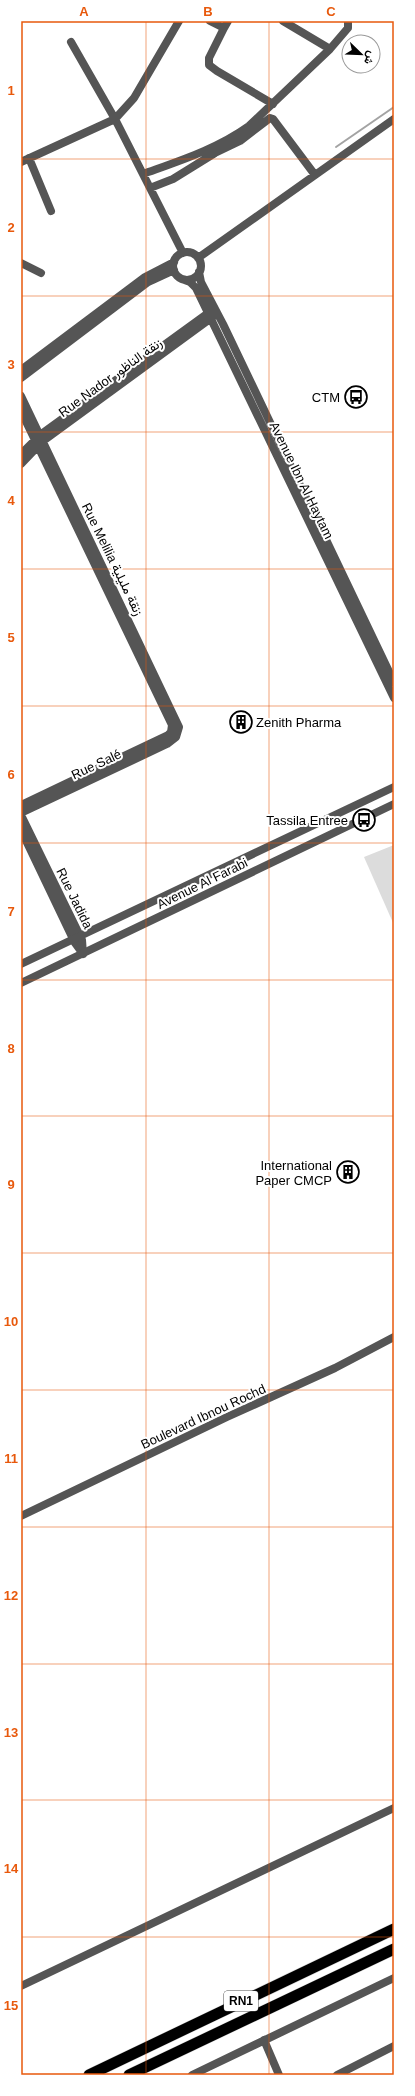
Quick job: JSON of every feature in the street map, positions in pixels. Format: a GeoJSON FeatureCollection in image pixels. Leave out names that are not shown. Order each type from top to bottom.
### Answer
{"type":"FeatureCollection","features":[{"type":"Feature","properties":{"kind":"highway","name":"RN1"},"geometry":{"type":"LineString","coordinates":[[89,2075],[394,1929]]}},
{"type":"Feature","properties":{"kind":"highway","name":"RN1"},"geometry":{"type":"LineString","coordinates":[[129,2075],[394,1949]]}},
{"type":"Feature","properties":{"kind":"street"},"geometry":{"type":"LineString","coordinates":[[21,162],[115,119],[134,98],[179,21]]}},
{"type":"Feature","properties":{"kind":"street"},"geometry":{"type":"LineString","coordinates":[[210,21],[226,24],[209,58],[209,65],[273,104]]}},
{"type":"Feature","properties":{"kind":"street"},"geometry":{"type":"LineString","coordinates":[[283,21],[330,49]]}},
{"type":"Feature","properties":{"kind":"street"},"geometry":{"type":"LineString","coordinates":[[150,188],[173,179],[215,153],[240,141],[273,104],[330,49],[348,28],[348,21]]}},
{"type":"Feature","properties":{"kind":"street"},"geometry":{"type":"LineString","coordinates":[[71,42],[115,119],[182,253]]}},
{"type":"Feature","properties":{"kind":"street"},"geometry":{"type":"LineString","coordinates":[[143,174],[213,147],[272,118],[315,175]]}},
{"type":"Feature","properties":{"kind":"street"},"geometry":{"type":"LineString","coordinates":[[198,258],[394,119]]}},
{"type":"Feature","properties":{"kind":"street"},"geometry":{"type":"LineString","coordinates":[[29,158],[51,211]]}},
{"type":"Feature","properties":{"kind":"street"},"geometry":{"type":"LineString","coordinates":[[174,266],[182,279],[191,279],[199,272],[200,266],[198,258],[191,253],[182,253]]}},
{"type":"Feature","properties":{"kind":"street"},"geometry":{"type":"LineString","coordinates":[[21,378],[148,282],[174,266],[182,253]]}},
{"type":"Feature","properties":{"kind":"street"},"geometry":{"type":"LineString","coordinates":[[21,263],[41,273]]}},
{"type":"Feature","properties":{"kind":"street"},"geometry":{"type":"LineString","coordinates":[[21,370],[145,277],[174,266]]}},
{"type":"Feature","properties":{"kind":"street","name":"Avenue Ibn Al Haytam"},"geometry":{"type":"LineString","coordinates":[[199,272],[201,282],[213,313],[394,698]]}},
{"type":"Feature","properties":{"kind":"street","name":"Avenue Ibn Al Haytam"},"geometry":{"type":"LineString","coordinates":[[182,279],[195,286],[213,313]]}},
{"type":"Feature","properties":{"kind":"street","name":"Rue Nador زنقة الناظور"},"geometry":{"type":"LineString","coordinates":[[21,454],[213,313]]}},
{"type":"Feature","properties":{"kind":"street","name":"Rue Melilia زنقة مليلية"},"geometry":{"type":"LineString","coordinates":[[21,396],[39,440],[178,723],[174,733]]}},
{"type":"Feature","properties":{"kind":"street","name":"Rue Melilia زنقة مليلية"},"geometry":{"type":"LineString","coordinates":[[21,411],[39,440]]}},
{"type":"Feature","properties":{"kind":"street","name":"Rue Nador زنقة الناظور"},"geometry":{"type":"LineString","coordinates":[[21,464],[39,440]]}},
{"type":"Feature","properties":{"kind":"street","name":"Avenue Ibn Al Haytam"},"geometry":{"type":"LineString","coordinates":[[280,454],[394,682]]}},
{"type":"Feature","properties":{"kind":"street","name":"Rue Salé"},"geometry":{"type":"LineString","coordinates":[[21,805],[174,733]]}},
{"type":"Feature","properties":{"kind":"street","name":"Rue Salé"},"geometry":{"type":"LineString","coordinates":[[21,814],[167,744],[174,733]]}},
{"type":"Feature","properties":{"kind":"street","name":"Avenue Al Farabi"},"geometry":{"type":"LineString","coordinates":[[21,964],[394,787]]}},
{"type":"Feature","properties":{"kind":"street","name":"Avenue Al Farabi"},"geometry":{"type":"LineString","coordinates":[[21,983],[394,804]]}},
{"type":"Feature","properties":{"kind":"street","name":"Rue Jadida"},"geometry":{"type":"LineString","coordinates":[[21,814],[77,937]]}},
{"type":"Feature","properties":{"kind":"street","name":"Rue Jadida"},"geometry":{"type":"LineString","coordinates":[[21,830],[77,937],[84,945],[83,954]]}},
{"type":"Feature","properties":{"kind":"street","name":"Boulevard Ibnou Rochd"},"geometry":{"type":"LineString","coordinates":[[21,1516],[226,1417],[334,1368],[394,1337]]}},
{"type":"Feature","properties":{"kind":"street"},"geometry":{"type":"LineString","coordinates":[[21,1986],[394,1808]]}},
{"type":"Feature","properties":{"kind":"street"},"geometry":{"type":"LineString","coordinates":[[192,2075],[394,1978]]}},
{"type":"Feature","properties":{"kind":"street"},"geometry":{"type":"LineString","coordinates":[[264,2040],[279,2075]]}},
{"type":"Feature","properties":{"kind":"street"},"geometry":{"type":"LineString","coordinates":[[337,2075],[394,2046]]}},
{"type":"Feature","properties":{"kind":"shaded area"},"geometry":{"type":"Polygon","coordinates":[[[394,845],[394,925],[364,857],[394,845]]]}},
{"type":"Feature","properties":{"kind":"waterway"},"geometry":{"type":"LineString","coordinates":[[336,147],[394,107]]}},
{"type":"Feature","properties":{"kind":"place","name":"CTM"},"geometry":{"type":"Point","coordinates":[356,397]}},
{"type":"Feature","properties":{"kind":"place","name":"Zenith Pharma"},"geometry":{"type":"Point","coordinates":[241,722]}},
{"type":"Feature","properties":{"kind":"place","name":"Tassila Entree"},"geometry":{"type":"Point","coordinates":[364,820]}},
{"type":"Feature","properties":{"kind":"place","name":"International Paper CMCP"},"geometry":{"type":"Point","coordinates":[348,1172]}}]}
